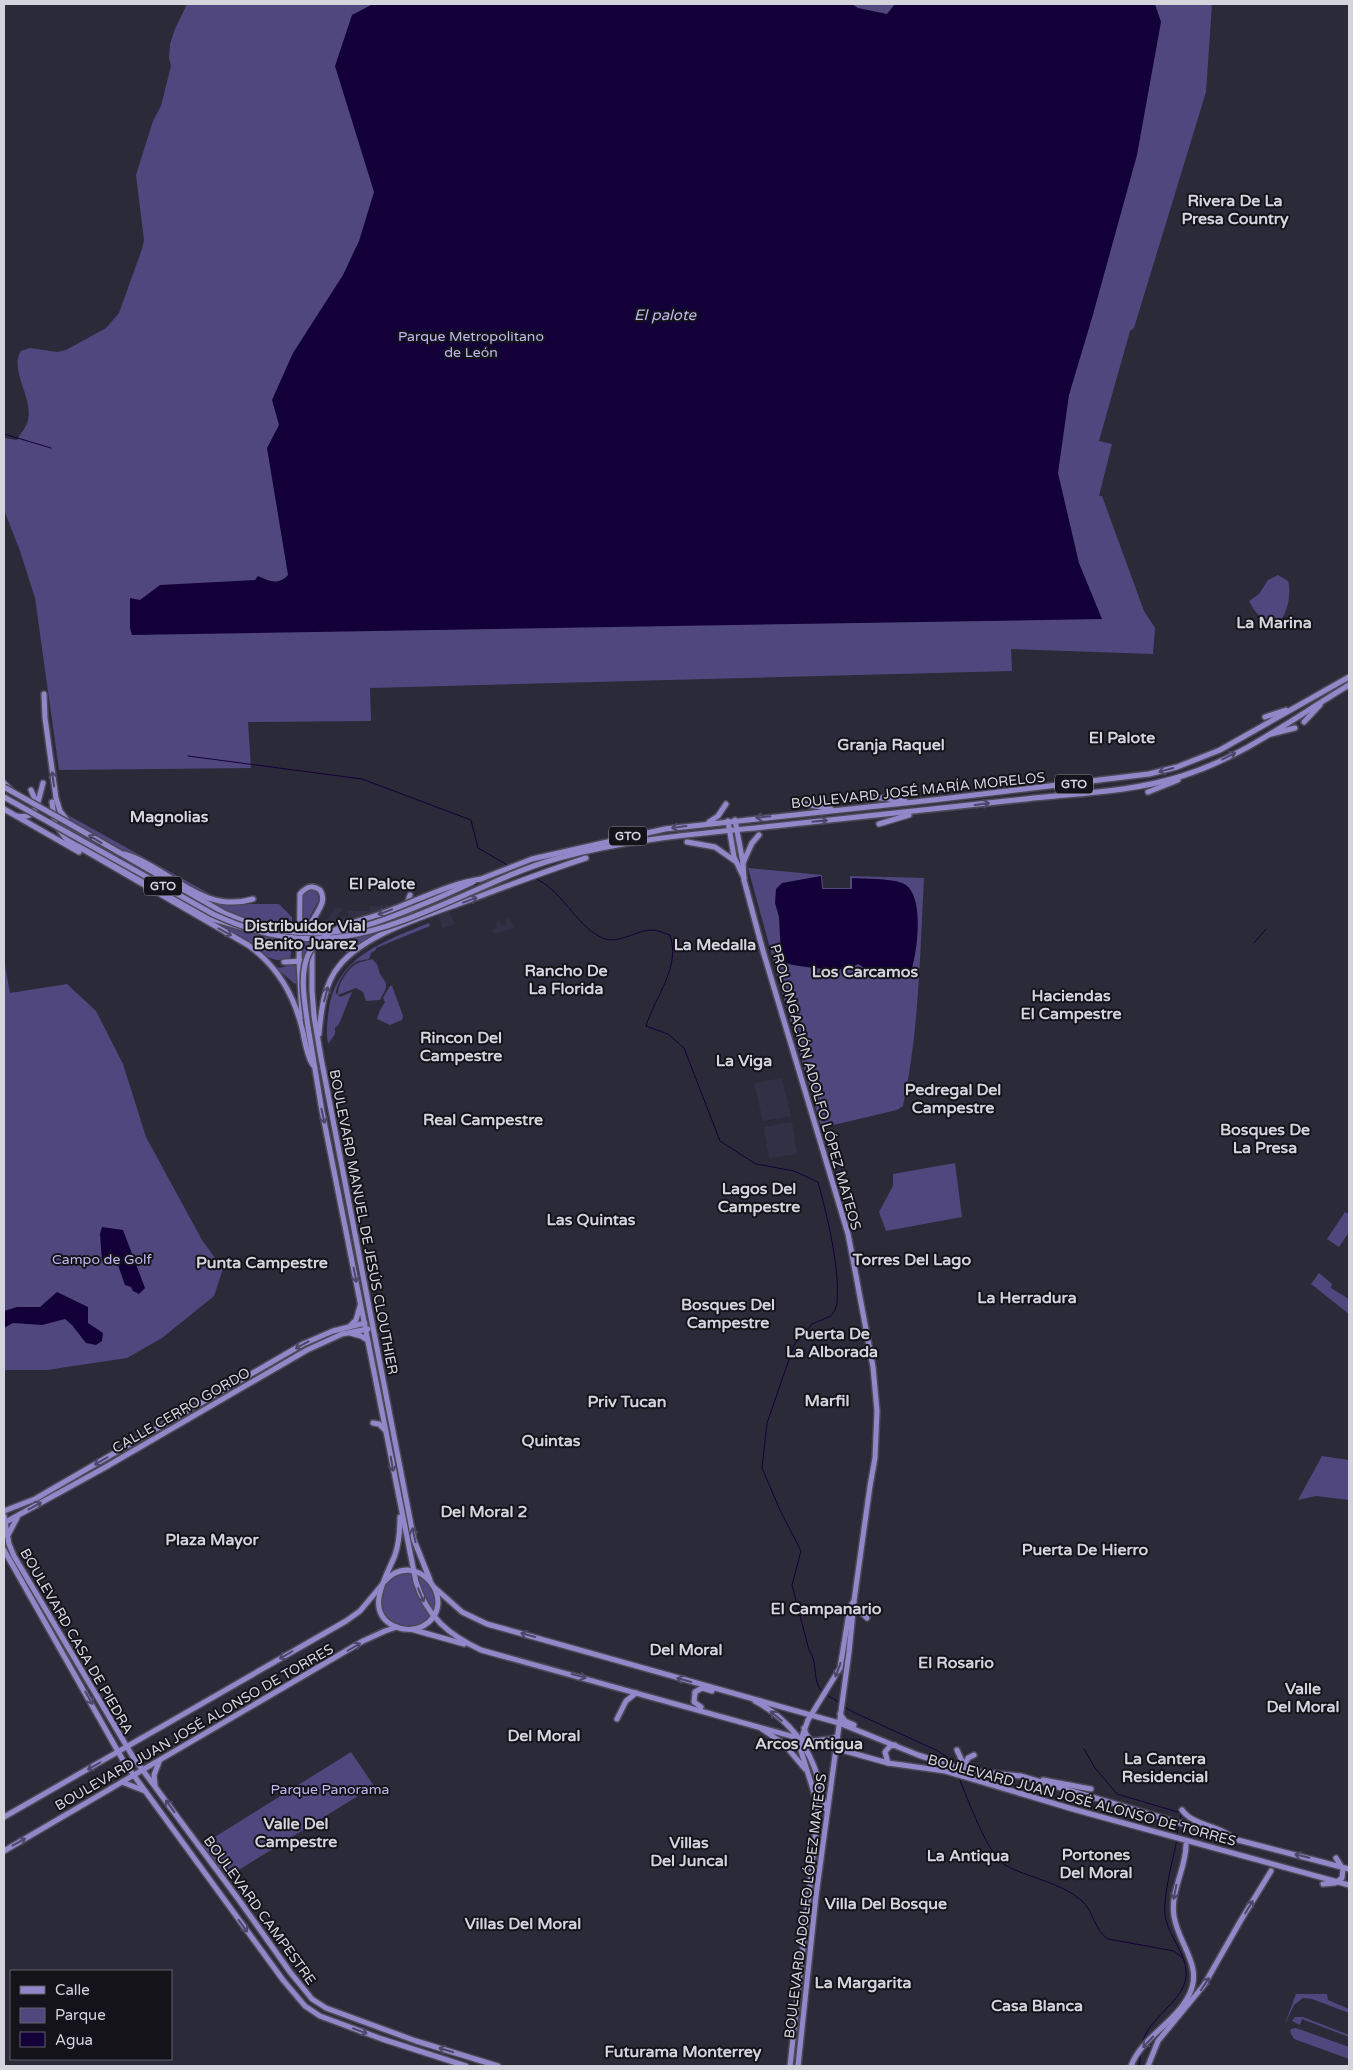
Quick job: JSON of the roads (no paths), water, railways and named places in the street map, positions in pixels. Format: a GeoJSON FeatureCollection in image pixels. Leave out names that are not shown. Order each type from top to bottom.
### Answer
{"type":"FeatureCollection","features":[{"type":"Feature","properties":{"kind":"main road","name":"BOULEVARD JOSÉ MARÍA MORELOS"},"geometry":{"type":"LineString","coordinates":[[735,820],[918,802],[1149,774],[1178,767],[1212,754],[1349,676]]}},
{"type":"Feature","properties":{"kind":"main road","name":"BOULEVARD JOSÉ MARÍA MORELOS"},"geometry":{"type":"LineString","coordinates":[[737,829],[934,810],[1135,787],[1184,775],[1234,754],[1349,685]]}},
{"type":"Feature","properties":{"kind":"main road"},"geometry":{"type":"LineString","coordinates":[[44,694],[45,718],[56,798],[60,811],[70,824]]}},
{"type":"Feature","properties":{"kind":"main road"},"geometry":{"type":"LineString","coordinates":[[1304,722],[1328,698]]}},
{"type":"Feature","properties":{"kind":"main road"},"geometry":{"type":"LineString","coordinates":[[1265,717],[1298,706]]}},
{"type":"Feature","properties":{"kind":"main road"},"geometry":{"type":"LineString","coordinates":[[1266,736],[1296,728]]}},
{"type":"Feature","properties":{"kind":"main road"},"geometry":{"type":"LineString","coordinates":[[1148,792],[1203,767]]}},
{"type":"Feature","properties":{"kind":"main road"},"geometry":{"type":"LineString","coordinates":[[12,814],[28,816],[36,808],[43,783]]}},
{"type":"Feature","properties":{"kind":"main road","name":"GTO"},"geometry":{"type":"LineString","coordinates":[[4,785],[224,913],[263,926],[303,933],[335,932],[372,925],[400,915],[481,878],[530,860],[637,834],[735,820]]}},
{"type":"Feature","properties":{"kind":"main road"},"geometry":{"type":"LineString","coordinates":[[31,790],[36,801],[36,808]]}},
{"type":"Feature","properties":{"kind":"main road","name":"GTO"},"geometry":{"type":"LineString","coordinates":[[4,797],[206,910],[249,929],[273,935],[306,939],[334,938],[366,933],[399,922],[513,873],[562,857],[627,843],[737,829]]}},
{"type":"Feature","properties":{"kind":"main road"},"geometry":{"type":"LineString","coordinates":[[872,797],[918,802]]}},
{"type":"Feature","properties":{"kind":"main road"},"geometry":{"type":"LineString","coordinates":[[52,802],[55,824],[61,834],[77,846],[243,942],[261,956],[280,976],[290,992],[305,1028]]}},
{"type":"Feature","properties":{"kind":"main road"},"geometry":{"type":"LineString","coordinates":[[706,823],[718,816],[726,804]]}},
{"type":"Feature","properties":{"kind":"main road"},"geometry":{"type":"LineString","coordinates":[[805,804],[836,810]]}},
{"type":"Feature","properties":{"kind":"main road"},"geometry":{"type":"LineString","coordinates":[[4,809],[132,882],[148,888]]}},
{"type":"Feature","properties":{"kind":"main road"},"geometry":{"type":"LineString","coordinates":[[879,824],[923,811]]}},
{"type":"Feature","properties":{"kind":"main road","name":"PROLONGACIÓN ADOLFO LÓPEZ MATEOS"},"geometry":{"type":"LineString","coordinates":[[735,820],[743,863],[744,880],[848,1234],[873,1366],[877,1411],[874,1451],[868,1481],[870,1486],[854,1601],[850,1607],[840,1668],[811,1715],[801,1738]]}},
{"type":"Feature","properties":{"kind":"main road"},"geometry":{"type":"LineString","coordinates":[[728,821],[735,859],[744,880]]}},
{"type":"Feature","properties":{"kind":"main road"},"geometry":{"type":"LineString","coordinates":[[61,834],[213,919],[224,924],[249,929]]}},
{"type":"Feature","properties":{"kind":"main road"},"geometry":{"type":"LineString","coordinates":[[743,863],[749,848],[759,835]]}},
{"type":"Feature","properties":{"kind":"main road"},"geometry":{"type":"LineString","coordinates":[[687,842],[710,846],[735,859]]}},
{"type":"Feature","properties":{"kind":"main road"},"geometry":{"type":"LineString","coordinates":[[735,859],[741,850]]}},
{"type":"Feature","properties":{"kind":"main road"},"geometry":{"type":"LineString","coordinates":[[120,853],[148,864],[213,901],[237,903],[253,899]]}},
{"type":"Feature","properties":{"kind":"main road"},"geometry":{"type":"LineString","coordinates":[[319,1042],[326,990],[338,967],[357,948],[366,942],[424,917],[586,858],[562,857]]}},
{"type":"Feature","properties":{"kind":"main road"},"geometry":{"type":"LineString","coordinates":[[305,1028],[305,968],[311,951],[321,939],[347,925],[382,914],[462,883],[481,878]]}},
{"type":"Feature","properties":{"kind":"main road","name":"BOULEVARD MANUEL DE JESÚS CLOUTHIER"},"geometry":{"type":"LineString","coordinates":[[299,961],[300,894],[305,888],[310,886],[317,888],[322,894],[322,904],[312,921],[314,1016],[414,1540],[435,1588]]}},
{"type":"Feature","properties":{"kind":"main road"},"geometry":{"type":"LineString","coordinates":[[410,895],[406,904],[408,912],[416,918],[424,917]]}},
{"type":"Feature","properties":{"kind":"main road"},"geometry":{"type":"LineString","coordinates":[[284,962],[306,961],[308,959],[309,932],[312,921]]}},
{"type":"Feature","properties":{"kind":"main road"},"geometry":{"type":"LineString","coordinates":[[299,961],[305,1028]]}},
{"type":"Feature","properties":{"kind":"main road","name":"BOULEVARD MANUEL DE JESÚS CLOUTHIER"},"geometry":{"type":"LineString","coordinates":[[305,1028],[413,1570]]}},
{"type":"Feature","properties":{"kind":"main road"},"geometry":{"type":"LineString","coordinates":[[339,1197],[342,1200],[348,1200]]}},
{"type":"Feature","properties":{"kind":"main road"},"geometry":{"type":"LineString","coordinates":[[350,1326],[356,1320],[360,1303]]}},
{"type":"Feature","properties":{"kind":"main road","name":"CALLE CERRO GORDO"},"geometry":{"type":"LineString","coordinates":[[4,1520],[17,1517],[159,1434],[228,1397],[298,1354],[326,1340],[365,1326],[372,1321]]}},
{"type":"Feature","properties":{"kind":"main road","name":"CALLE CERRO GORDO"},"geometry":{"type":"LineString","coordinates":[[4,1512],[35,1499],[303,1344],[350,1326],[365,1326],[373,1329]]}},
{"type":"Feature","properties":{"kind":"main road"},"geometry":{"type":"LineString","coordinates":[[347,1333],[361,1336],[368,1340]]}},
{"type":"Feature","properties":{"kind":"main road"},"geometry":{"type":"LineString","coordinates":[[373,1423],[380,1425],[386,1430]]}},
{"type":"Feature","properties":{"kind":"main road"},"geometry":{"type":"LineString","coordinates":[[401,1508],[395,1553],[382,1584],[378,1600],[380,1610],[388,1623],[397,1628],[412,1629],[481,1650]]}},
{"type":"Feature","properties":{"kind":"main road"},"geometry":{"type":"LineString","coordinates":[[7,1538],[12,1524],[17,1517],[8,1516],[8,1511],[12,1509]]}},
{"type":"Feature","properties":{"kind":"main road","name":"BOULEVARD CASA DE PIEDRA"},"geometry":{"type":"LineString","coordinates":[[4,1520],[7,1538],[14,1556],[75,1666],[119,1752]]}},
{"type":"Feature","properties":{"kind":"main road","name":"BOULEVARD CASA DE PIEDRA"},"geometry":{"type":"LineString","coordinates":[[4,1550],[126,1747]]}},
{"type":"Feature","properties":{"kind":"main road"},"geometry":{"type":"LineString","coordinates":[[382,1584],[387,1578],[399,1572],[413,1570],[424,1574],[430,1580]]}},
{"type":"Feature","properties":{"kind":"main road","name":"BOULEVARD JUAN JOSÉ ALONSO DE TORRES"},"geometry":{"type":"LineString","coordinates":[[413,1570],[422,1597],[433,1616],[452,1634],[481,1650],[888,1763],[947,1772],[1171,1836],[1187,1843],[1349,1885]]}},
{"type":"Feature","properties":{"kind":"main road","name":"BOULEVARD JUAN JOSÉ ALONSO DE TORRES"},"geometry":{"type":"LineString","coordinates":[[4,1817],[346,1621],[360,1611],[382,1584]]}},
{"type":"Feature","properties":{"kind":"main road"},"geometry":{"type":"LineString","coordinates":[[412,1629],[422,1627],[436,1612],[438,1603],[435,1588]]}},
{"type":"Feature","properties":{"kind":"main road","name":"BOULEVARD JUAN JOSÉ ALONSO DE TORRES"},"geometry":{"type":"LineString","coordinates":[[435,1588],[462,1612],[487,1624],[839,1723],[948,1765],[1021,1776],[1234,1839],[1349,1869]]}},
{"type":"Feature","properties":{"kind":"main road"},"geometry":{"type":"LineString","coordinates":[[839,1723],[854,1617],[854,1601]]}},
{"type":"Feature","properties":{"kind":"main road"},"geometry":{"type":"LineString","coordinates":[[854,1601],[858,1610],[866,1618]]}},
{"type":"Feature","properties":{"kind":"main road","name":"BOULEVARD JUAN JOSÉ ALONSO DE TORRES"},"geometry":{"type":"LineString","coordinates":[[4,1851],[363,1641],[397,1628]]}},
{"type":"Feature","properties":{"kind":"main road"},"geometry":{"type":"LineString","coordinates":[[724,1717],[695,1705],[694,1696],[697,1690],[702,1688],[735,1694]]}},
{"type":"Feature","properties":{"kind":"main road"},"geometry":{"type":"LineString","coordinates":[[617,1719],[626,1701],[636,1693]]}},
{"type":"Feature","properties":{"kind":"main road"},"geometry":{"type":"LineString","coordinates":[[748,1698],[774,1714],[801,1738],[816,1770],[826,1810]]}},
{"type":"Feature","properties":{"kind":"main road"},"geometry":{"type":"LineString","coordinates":[[801,1712],[808,1711],[818,1704]]}},
{"type":"Feature","properties":{"kind":"main road"},"geometry":{"type":"LineString","coordinates":[[841,1713],[845,1721],[863,1729],[869,1735]]}},
{"type":"Feature","properties":{"kind":"main road","name":"BOULEVARD ADOLFO LÓPEZ MATEOS"},"geometry":{"type":"LineString","coordinates":[[798,2066],[826,1810],[839,1723]]}},
{"type":"Feature","properties":{"kind":"main road"},"geometry":{"type":"LineString","coordinates":[[752,1724],[780,1741],[795,1755],[809,1775]]}},
{"type":"Feature","properties":{"kind":"main road"},"geometry":{"type":"LineString","coordinates":[[804,1728],[811,1741],[836,1737]]}},
{"type":"Feature","properties":{"kind":"main road","name":"BOULEVARD ADOLFO LÓPEZ MATEOS"},"geometry":{"type":"LineString","coordinates":[[790,2066],[817,1820],[816,1799],[801,1751],[801,1738]]}},
{"type":"Feature","properties":{"kind":"main road"},"geometry":{"type":"LineString","coordinates":[[888,1763],[885,1752],[890,1746],[896,1745]]}},
{"type":"Feature","properties":{"kind":"main road","name":"BOULEVARD CAMPESTRE"},"geometry":{"type":"LineString","coordinates":[[126,1747],[290,1972],[312,1999],[340,2014],[416,2041],[498,2066]]}},
{"type":"Feature","properties":{"kind":"main road"},"geometry":{"type":"LineString","coordinates":[[957,1750],[965,1768]]}},
{"type":"Feature","properties":{"kind":"main road","name":"BOULEVARD CAMPESTRE"},"geometry":{"type":"LineString","coordinates":[[119,1752],[272,1966],[305,2006],[320,2016],[350,2028],[466,2066]]}},
{"type":"Feature","properties":{"kind":"main road"},"geometry":{"type":"LineString","coordinates":[[833,1762],[837,1756],[847,1752]]}},
{"type":"Feature","properties":{"kind":"main road"},"geometry":{"type":"LineString","coordinates":[[965,1768],[968,1758],[974,1756]]}},
{"type":"Feature","properties":{"kind":"main road"},"geometry":{"type":"LineString","coordinates":[[155,1786],[155,1769],[163,1758]]}},
{"type":"Feature","properties":{"kind":"main road"},"geometry":{"type":"LineString","coordinates":[[1035,1780],[1049,1780],[1091,1790]]}},
{"type":"Feature","properties":{"kind":"main road"},"geometry":{"type":"LineString","coordinates":[[122,1782],[148,1794],[159,1791]]}},
{"type":"Feature","properties":{"kind":"main road"},"geometry":{"type":"LineString","coordinates":[[1182,1810],[1191,1818],[1218,1828],[1234,1839]]}},
{"type":"Feature","properties":{"kind":"main road"},"geometry":{"type":"LineString","coordinates":[[1133,2063],[1142,2048],[1188,1997],[1194,1978],[1193,1963],[1176,1925],[1173,1909],[1174,1893],[1187,1843]]}},
{"type":"Feature","properties":{"kind":"main road"},"geometry":{"type":"LineString","coordinates":[[1323,1884],[1338,1882],[1343,1875],[1342,1867],[1336,1858]]}},
{"type":"Feature","properties":{"kind":"main road"},"geometry":{"type":"LineString","coordinates":[[1148,2066],[1158,2041],[1204,1985],[1271,1871]]}},
{"type":"Feature","properties":{"kind":"water","name":"El palote"},"geometry":{"type":"Polygon","coordinates":[[[373,4],[852,4],[858,8],[887,14],[895,4],[1155,4],[1161,22],[1137,155],[1069,395],[1058,473],[1079,563],[1102,619],[132,635],[130,628],[130,598],[140,600],[160,585],[255,580],[258,576],[270,581],[277,581],[288,575],[267,448],[279,425],[272,400],[293,353],[343,275],[359,241],[374,192],[335,66],[352,15],[373,4]]]}},
{"type":"Feature","properties":{"kind":"water"},"geometry":{"type":"Polygon","coordinates":[[[821,876],[822,889],[852,889],[852,878],[888,880],[906,885],[912,892],[916,902],[918,928],[915,955],[910,975],[874,974],[858,964],[846,969],[829,969],[786,963],[781,955],[779,917],[775,903],[776,889],[782,883],[821,876]]]}},
{"type":"Feature","properties":{"kind":"water"},"geometry":{"type":"Polygon","coordinates":[[[102,1227],[123,1230],[145,1288],[139,1294],[133,1291],[131,1287],[125,1285],[118,1265],[109,1261],[102,1261],[100,1234],[102,1227]]]}},
{"type":"Feature","properties":{"kind":"water"},"geometry":{"type":"Polygon","coordinates":[[[57,1292],[88,1307],[88,1323],[103,1333],[102,1341],[96,1345],[86,1343],[65,1319],[42,1325],[13,1323],[4,1328],[4,1311],[17,1307],[40,1307],[57,1292]]]}},
{"type":"Feature","properties":{"kind":"waterway"},"geometry":{"type":"LineString","coordinates":[[4,434],[51,448]]}},
{"type":"Feature","properties":{"kind":"waterway"},"geometry":{"type":"LineString","coordinates":[[188,756],[362,779],[471,820],[478,848],[509,866]]}},
{"type":"Feature","properties":{"kind":"waterway"},"geometry":{"type":"LineString","coordinates":[[535,878],[554,891],[583,924],[600,937],[613,940],[651,930],[670,935],[672,947],[670,970],[646,1026],[668,1034],[684,1048],[720,1141],[756,1164],[794,1171],[818,1182],[835,1258],[837,1304],[831,1316],[812,1324],[794,1345],[767,1423],[762,1468],[780,1510],[801,1551],[792,1585],[809,1650],[814,1661],[817,1683],[823,1693]]}},
{"type":"Feature","properties":{"kind":"waterway"},"geometry":{"type":"LineString","coordinates":[[1254,943],[1266,929]]}},
{"type":"Feature","properties":{"kind":"waterway"},"geometry":{"type":"LineString","coordinates":[[827,1695],[840,1703]]}},
{"type":"Feature","properties":{"kind":"waterway"},"geometry":{"type":"LineString","coordinates":[[843,1706],[936,1750],[946,1756],[952,1763]]}},
{"type":"Feature","properties":{"kind":"waterway"},"geometry":{"type":"LineString","coordinates":[[1084,1749],[1095,1768],[1117,1794],[1181,1813],[1180,1821]]}},
{"type":"Feature","properties":{"kind":"waterway"},"geometry":{"type":"LineString","coordinates":[[959,1778],[991,1850],[1005,1865],[1054,1884],[1073,1894],[1089,1909],[1100,1931],[1108,1939],[1174,1951],[1183,1958]]}},
{"type":"Feature","properties":{"kind":"waterway"},"geometry":{"type":"LineString","coordinates":[[1177,1835],[1179,1824]]}},
{"type":"Feature","properties":{"kind":"waterway"},"geometry":{"type":"LineString","coordinates":[[1142,2043],[1151,2025],[1179,1994],[1184,1986],[1186,1977],[1184,1961],[1165,1915],[1167,1888],[1177,1839]]}},
{"type":"Feature","properties":{"kind":"waterway"},"geometry":{"type":"LineString","coordinates":[[1139,2066],[1141,2052]]}},
{"type":"Feature","properties":{"kind":"district","name":"Rivera De La Presa Country"},"geometry":{"type":"Point","coordinates":[1235,209]}},
{"type":"Feature","properties":{"kind":"district","name":"La Marina"},"geometry":{"type":"Point","coordinates":[1274,622]}},
{"type":"Feature","properties":{"kind":"district","name":"El Palote"},"geometry":{"type":"Point","coordinates":[1122,737]}},
{"type":"Feature","properties":{"kind":"district","name":"Granja Raquel"},"geometry":{"type":"Point","coordinates":[891,744]}},
{"type":"Feature","properties":{"kind":"district","name":"Magnolias"},"geometry":{"type":"Point","coordinates":[169,816]}},
{"type":"Feature","properties":{"kind":"district","name":"El Palote"},"geometry":{"type":"Point","coordinates":[382,883]}},
{"type":"Feature","properties":{"kind":"district","name":"Distribuidor Vial Benito Juarez"},"geometry":{"type":"Point","coordinates":[305,934]}},
{"type":"Feature","properties":{"kind":"district","name":"La Medalla"},"geometry":{"type":"Point","coordinates":[715,944]}},
{"type":"Feature","properties":{"kind":"district","name":"Los Carcamos"},"geometry":{"type":"Point","coordinates":[865,971]}},
{"type":"Feature","properties":{"kind":"district","name":"Rancho De La Florida"},"geometry":{"type":"Point","coordinates":[566,979]}},
{"type":"Feature","properties":{"kind":"district","name":"Haciendas El Campestre"},"geometry":{"type":"Point","coordinates":[1071,1004]}},
{"type":"Feature","properties":{"kind":"district","name":"Rincon Del Campestre"},"geometry":{"type":"Point","coordinates":[461,1046]}},
{"type":"Feature","properties":{"kind":"district","name":"La Viga"},"geometry":{"type":"Point","coordinates":[744,1060]}},
{"type":"Feature","properties":{"kind":"district","name":"Pedregal Del Campestre"},"geometry":{"type":"Point","coordinates":[953,1098]}},
{"type":"Feature","properties":{"kind":"district","name":"Real Campestre"},"geometry":{"type":"Point","coordinates":[483,1119]}},
{"type":"Feature","properties":{"kind":"district","name":"Bosques De La Presa"},"geometry":{"type":"Point","coordinates":[1265,1138]}},
{"type":"Feature","properties":{"kind":"district","name":"Lagos Del Campestre"},"geometry":{"type":"Point","coordinates":[759,1197]}},
{"type":"Feature","properties":{"kind":"district","name":"Las Quintas"},"geometry":{"type":"Point","coordinates":[591,1219]}},
{"type":"Feature","properties":{"kind":"district","name":"Torres Del Lago"},"geometry":{"type":"Point","coordinates":[912,1259]}},
{"type":"Feature","properties":{"kind":"district","name":"Punta Campestre"},"geometry":{"type":"Point","coordinates":[262,1262]}},
{"type":"Feature","properties":{"kind":"district","name":"La Herradura"},"geometry":{"type":"Point","coordinates":[1027,1297]}},
{"type":"Feature","properties":{"kind":"district","name":"Bosques Del Campestre"},"geometry":{"type":"Point","coordinates":[728,1313]}},
{"type":"Feature","properties":{"kind":"district","name":"Puerta De La Alborada"},"geometry":{"type":"Point","coordinates":[832,1342]}},
{"type":"Feature","properties":{"kind":"district","name":"Marfil"},"geometry":{"type":"Point","coordinates":[827,1400]}},
{"type":"Feature","properties":{"kind":"district","name":"Priv Tucan"},"geometry":{"type":"Point","coordinates":[627,1401]}},
{"type":"Feature","properties":{"kind":"district","name":"Quintas"},"geometry":{"type":"Point","coordinates":[551,1440]}},
{"type":"Feature","properties":{"kind":"district","name":"Del Moral 2"},"geometry":{"type":"Point","coordinates":[484,1511]}},
{"type":"Feature","properties":{"kind":"district","name":"Plaza Mayor"},"geometry":{"type":"Point","coordinates":[212,1539]}},
{"type":"Feature","properties":{"kind":"district","name":"Puerta De Hierro"},"geometry":{"type":"Point","coordinates":[1085,1549]}},
{"type":"Feature","properties":{"kind":"district","name":"El Campanario"},"geometry":{"type":"Point","coordinates":[826,1608]}},
{"type":"Feature","properties":{"kind":"district","name":"Del Moral"},"geometry":{"type":"Point","coordinates":[686,1649]}},
{"type":"Feature","properties":{"kind":"district","name":"El Rosario"},"geometry":{"type":"Point","coordinates":[956,1662]}},
{"type":"Feature","properties":{"kind":"district","name":"Valle Del Moral"},"geometry":{"type":"Point","coordinates":[1303,1697]}},
{"type":"Feature","properties":{"kind":"district","name":"Del Moral"},"geometry":{"type":"Point","coordinates":[544,1735]}},
{"type":"Feature","properties":{"kind":"district","name":"Arcos Antigua"},"geometry":{"type":"Point","coordinates":[809,1743]}},
{"type":"Feature","properties":{"kind":"district","name":"La Cantera Residencial"},"geometry":{"type":"Point","coordinates":[1165,1767]}},
{"type":"Feature","properties":{"kind":"district","name":"Valle Del Campestre"},"geometry":{"type":"Point","coordinates":[296,1832]}},
{"type":"Feature","properties":{"kind":"district","name":"Villas Del Juncal"},"geometry":{"type":"Point","coordinates":[689,1851]}},
{"type":"Feature","properties":{"kind":"district","name":"La Antiqua"},"geometry":{"type":"Point","coordinates":[968,1855]}},
{"type":"Feature","properties":{"kind":"district","name":"Portones Del Moral"},"geometry":{"type":"Point","coordinates":[1096,1863]}},
{"type":"Feature","properties":{"kind":"district","name":"Villa Del Bosque"},"geometry":{"type":"Point","coordinates":[886,1903]}},
{"type":"Feature","properties":{"kind":"district","name":"Villas Del Moral"},"geometry":{"type":"Point","coordinates":[523,1923]}},
{"type":"Feature","properties":{"kind":"district","name":"La Margarita"},"geometry":{"type":"Point","coordinates":[863,1982]}},
{"type":"Feature","properties":{"kind":"district","name":"Casa Blanca"},"geometry":{"type":"Point","coordinates":[1037,2005]}},
{"type":"Feature","properties":{"kind":"district","name":"Futurama Monterrey"},"geometry":{"type":"Point","coordinates":[683,2051]}},
{"type":"Feature","properties":{"kind":"park label","name":"Parque Metropolitano de León"},"geometry":{"type":"Point","coordinates":[471,344]}},
{"type":"Feature","properties":{"kind":"park label","name":"Campo de Golf"},"geometry":{"type":"Point","coordinates":[102,1259]}},
{"type":"Feature","properties":{"kind":"park label","name":"Parque Panorama"},"geometry":{"type":"Point","coordinates":[330,1789]}}]}
